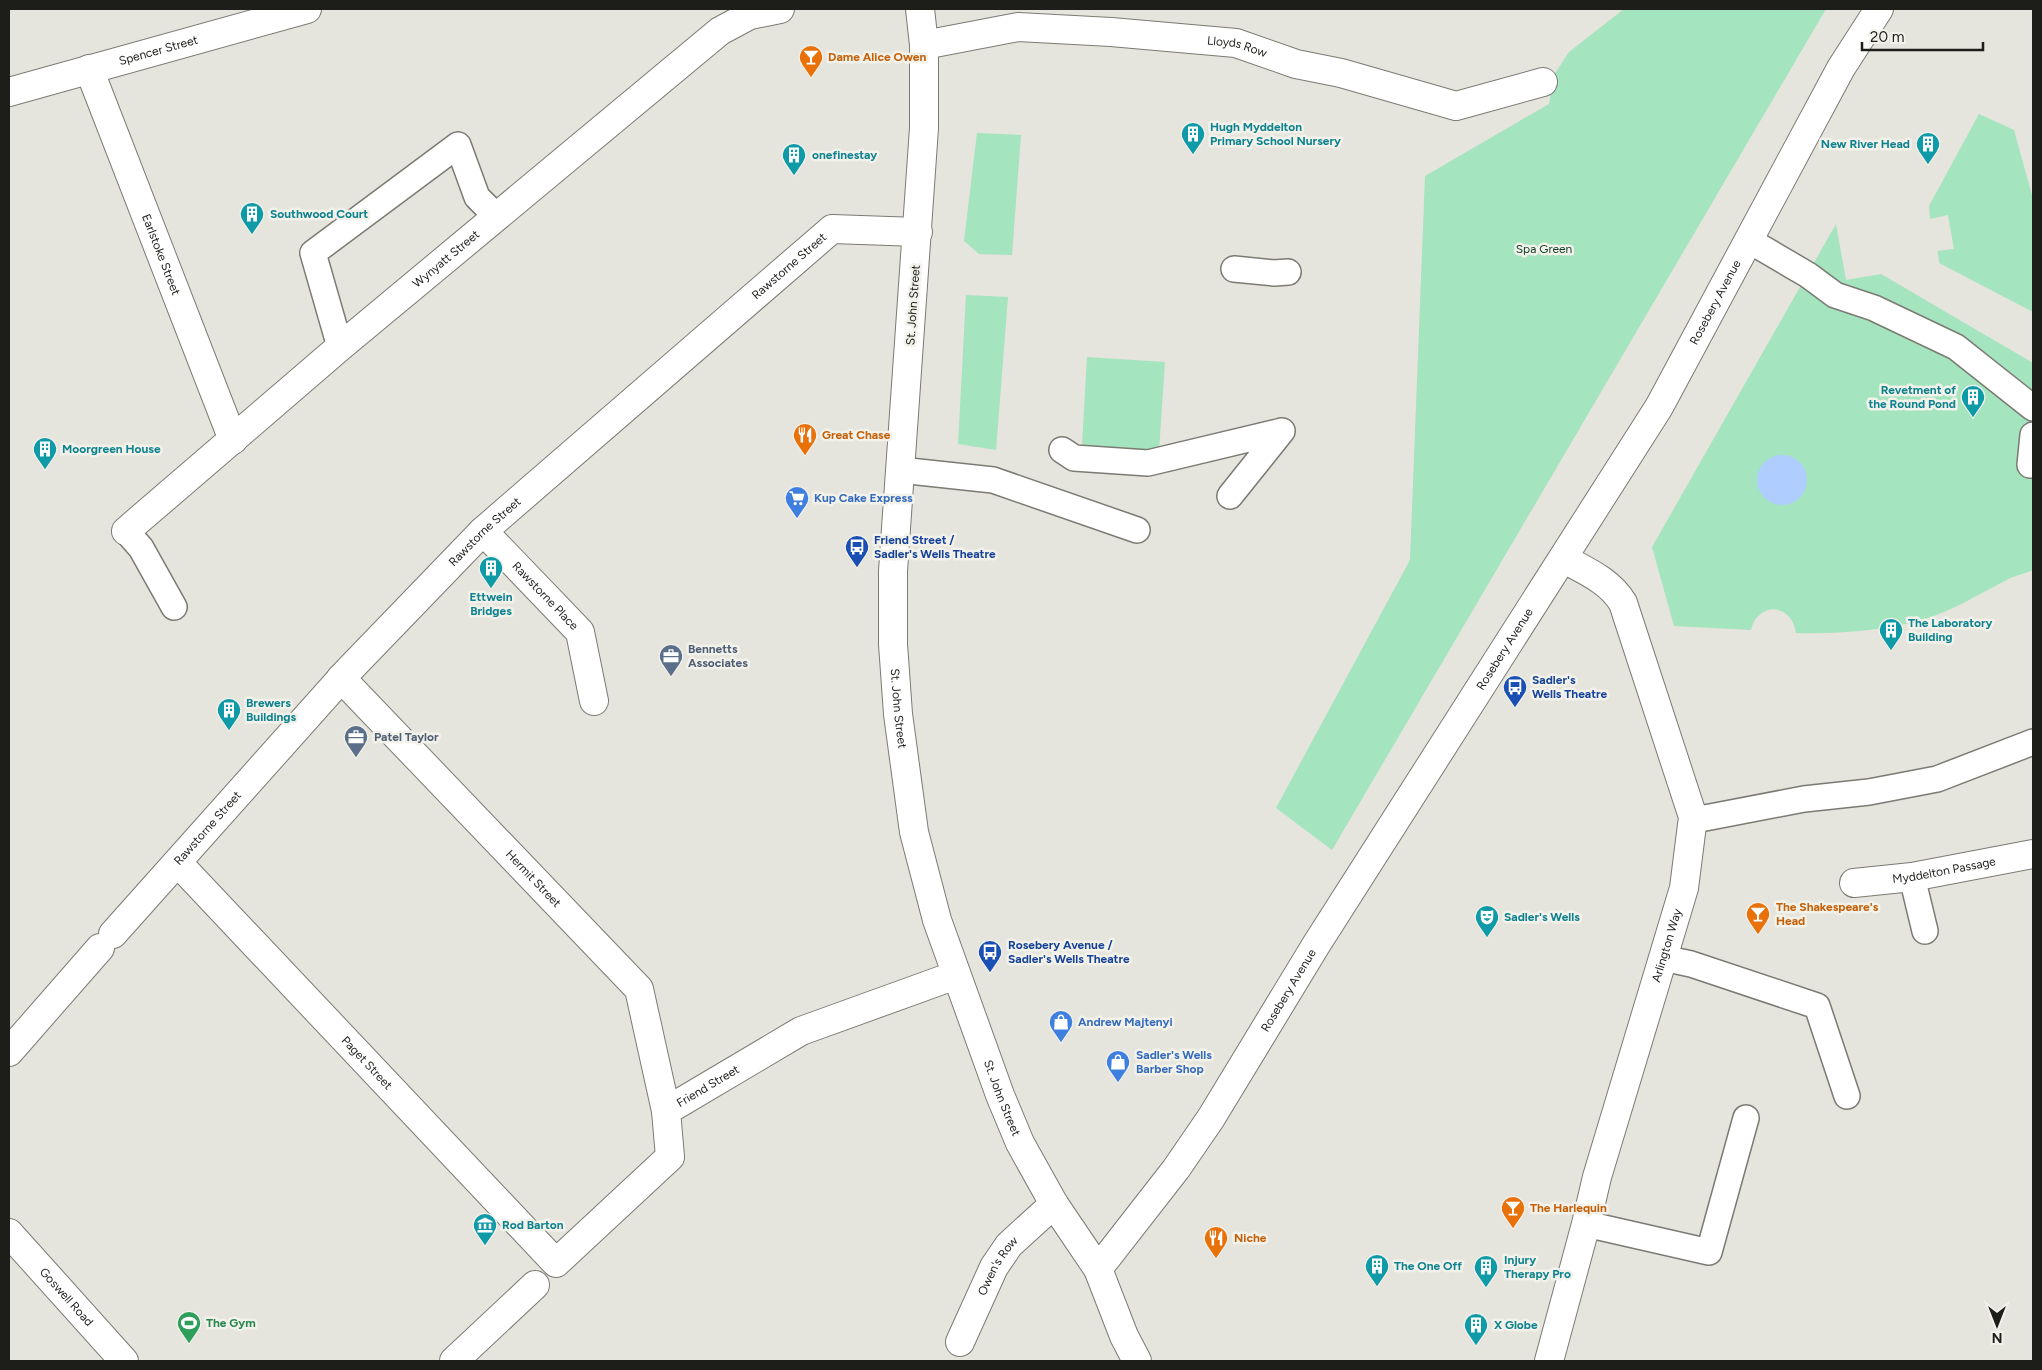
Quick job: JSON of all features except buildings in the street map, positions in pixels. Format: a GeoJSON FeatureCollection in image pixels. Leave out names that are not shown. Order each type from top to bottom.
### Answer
{"type":"FeatureCollection","features":[{"type":"Feature","properties":{"kind":"main road","name":"Spencer Street"},"geometry":{"type":"LineString","coordinates":[[9,92],[89,68],[307,9]]}},
{"type":"Feature","properties":{"kind":"main road","name":"Wynyatt Street"},"geometry":{"type":"LineString","coordinates":[[126,531],[340,347],[720,31],[750,15],[780,9]]}},
{"type":"Feature","properties":{"kind":"main road","name":"St. John Street"},"geometry":{"type":"LineString","coordinates":[[920,9],[924,45],[924,128],[893,571],[893,644],[898,714],[914,832],[937,920],[1000,1095],[1020,1142],[1054,1204],[1098,1269],[1124,1336],[1136,1361]]}},
{"type":"Feature","properties":{"kind":"main road","name":"Rosebery Avenue"},"geometry":{"type":"LineString","coordinates":[[1098,1269],[1176,1170],[1211,1118],[1322,936],[1564,559],[1659,407],[1841,68],[1879,9]]}},
{"type":"Feature","properties":{"kind":"main road","name":"Lloyds Row"},"geometry":{"type":"LineString","coordinates":[[924,45],[1018,27],[1110,32],[1236,43],[1296,64],[1341,73],[1456,106],[1543,82]]}},
{"type":"Feature","properties":{"kind":"main road","name":"Earlstoke Street"},"geometry":{"type":"LineString","coordinates":[[89,68],[233,440]]}},
{"type":"Feature","properties":{"kind":"main road","name":"Rawstorne Street"},"geometry":{"type":"LineString","coordinates":[[9,1052],[341,678],[483,531],[832,229],[918,232]]}},
{"type":"Feature","properties":{"kind":"main road","name":"Rawstorne Place"},"geometry":{"type":"LineString","coordinates":[[483,531],[580,632],[594,701]]}},
{"type":"Feature","properties":{"kind":"main road","name":"Arlington Way"},"geometry":{"type":"LineString","coordinates":[[1549,1361],[1597,1177],[1684,888],[1693,817],[1624,603],[1617,592],[1607,583],[1564,559]]}},
{"type":"Feature","properties":{"kind":"main road","name":"Hermit Street"},"geometry":{"type":"LineString","coordinates":[[341,678],[639,989],[666,1111]]}},
{"type":"Feature","properties":{"kind":"main road","name":"Myddelton Passage"},"geometry":{"type":"LineString","coordinates":[[1854,883],[1912,877],[2033,854]]}},
{"type":"Feature","properties":{"kind":"main road","name":"Paget Street"},"geometry":{"type":"LineString","coordinates":[[178,863],[556,1263]]}},
{"type":"Feature","properties":{"kind":"main road","name":"Friend Street"},"geometry":{"type":"LineString","coordinates":[[556,1263],[670,1157],[666,1111],[801,1030],[956,974]]}},
{"type":"Feature","properties":{"kind":"main road","name":"Owen's Row"},"geometry":{"type":"LineString","coordinates":[[960,1342],[994,1267],[1009,1245],[1054,1204]]}},
{"type":"Feature","properties":{"kind":"main road","name":"Goswell Road"},"geometry":{"type":"LineString","coordinates":[[9,1233],[124,1361]]}},
{"type":"Feature","properties":{"kind":"main road","name":"Friend Street"},"geometry":{"type":"LineString","coordinates":[[454,1361],[535,1285]]}},
{"type":"Feature","properties":{"kind":"lane"},"geometry":{"type":"LineString","coordinates":[[340,347],[313,253],[458,145],[477,197],[496,216]]}},
{"type":"Feature","properties":{"kind":"lane"},"geometry":{"type":"LineString","coordinates":[[1750,240],[1808,275],[1835,295],[1874,308],[1956,347],[2033,408]]}},
{"type":"Feature","properties":{"kind":"lane"},"geometry":{"type":"LineString","coordinates":[[1234,269],[1274,273],[1288,272]]}},
{"type":"Feature","properties":{"kind":"lane"},"geometry":{"type":"LineString","coordinates":[[1062,450],[1074,458],[1148,463],[1282,432],[1230,496]]}},
{"type":"Feature","properties":{"kind":"lane"},"geometry":{"type":"LineString","coordinates":[[2030,465],[2033,435]]}},
{"type":"Feature","properties":{"kind":"lane"},"geometry":{"type":"LineString","coordinates":[[900,470],[993,480],[1138,530]]}},
{"type":"Feature","properties":{"kind":"lane"},"geometry":{"type":"LineString","coordinates":[[126,531],[141,548],[174,607]]}},
{"type":"Feature","properties":{"kind":"lane"},"geometry":{"type":"LineString","coordinates":[[1693,817],[1705,818],[1804,799],[1869,792],[1937,779],[2033,742]]}},
{"type":"Feature","properties":{"kind":"lane"},"geometry":{"type":"LineString","coordinates":[[1912,877],[1925,931]]}},
{"type":"Feature","properties":{"kind":"lane"},"geometry":{"type":"LineString","coordinates":[[1663,958],[1691,964],[1817,1006],[1847,1096]]}},
{"type":"Feature","properties":{"kind":"lane"},"geometry":{"type":"LineString","coordinates":[[1586,1224],[1709,1252],[1746,1118]]}},
{"type":"Feature","properties":{"kind":"lane","name":"Friend Street"},"geometry":{"type":"LineString","coordinates":[[535,1285],[556,1263]]}},
{"type":"Feature","properties":{"kind":"green space","name":"Spa Green"},"geometry":{"type":"Polygon","coordinates":[[[1624,9],[1826,9],[1332,850],[1276,808],[1410,560],[1425,176],[1549,104],[1554,75],[1569,52],[1624,9]]]}},
{"type":"Feature","properties":{"kind":"green space"},"geometry":{"type":"Polygon","coordinates":[[[1979,114],[2014,130],[2033,199],[2033,312],[1939,263],[1938,251],[1954,249],[1948,215],[1930,219],[1929,206],[1979,114]]]}},
{"type":"Feature","properties":{"kind":"green space"},"geometry":{"type":"Polygon","coordinates":[[[977,133],[1021,135],[1012,255],[979,254],[964,241],[977,133]]]}},
{"type":"Feature","properties":{"kind":"green space"},"geometry":{"type":"Polygon","coordinates":[[[1836,224],[1846,280],[1881,274],[2033,363],[2033,570],[2011,578],[1944,612],[1922,620],[1891,627],[1844,632],[1796,633],[1793,623],[1788,616],[1782,611],[1775,609],[1767,610],[1760,614],[1751,630],[1674,626],[1652,547],[1836,224]]]}},
{"type":"Feature","properties":{"kind":"green space"},"geometry":{"type":"Polygon","coordinates":[[[966,295],[1008,297],[996,450],[958,444],[966,295]]]}},
{"type":"Feature","properties":{"kind":"green space"},"geometry":{"type":"Polygon","coordinates":[[[1087,357],[1165,362],[1159,451],[1082,446],[1087,357]]]}},
{"type":"Feature","properties":{"kind":"water"},"geometry":{"type":"Polygon","coordinates":[[[1777,455],[1787,455],[1800,462],[1807,475],[1807,485],[1800,498],[1787,505],[1777,505],[1768,501],[1761,494],[1757,485],[1757,475],[1761,466],[1768,459],[1777,455]]]}},
{"type":"Feature","properties":{"kind":"place","name":"Dame Alice Owen"},"geometry":{"type":"Point","coordinates":[811,78]}},
{"type":"Feature","properties":{"kind":"place","name":"Hugh Myddelton Primary School Nursery"},"geometry":{"type":"Point","coordinates":[1193,155]}},
{"type":"Feature","properties":{"kind":"place","name":"New River Head"},"geometry":{"type":"Point","coordinates":[1928,165]}},
{"type":"Feature","properties":{"kind":"place","name":"onefinestay"},"geometry":{"type":"Point","coordinates":[794,176]}},
{"type":"Feature","properties":{"kind":"place","name":"Southwood Court"},"geometry":{"type":"Point","coordinates":[252,235]}},
{"type":"Feature","properties":{"kind":"place","name":"Revetment of the Round Pond"},"geometry":{"type":"Point","coordinates":[1973,418]}},
{"type":"Feature","properties":{"kind":"place","name":"Great Chase"},"geometry":{"type":"Point","coordinates":[805,456]}},
{"type":"Feature","properties":{"kind":"place","name":"Moorgreen House"},"geometry":{"type":"Point","coordinates":[45,470]}},
{"type":"Feature","properties":{"kind":"place","name":"Kup Cake Express"},"geometry":{"type":"Point","coordinates":[797,519]}},
{"type":"Feature","properties":{"kind":"place","name":"Friend Street / Sadler's Wells Theatre"},"geometry":{"type":"Point","coordinates":[857,568]}},
{"type":"Feature","properties":{"kind":"place","name":"Ettwein Bridges"},"geometry":{"type":"Point","coordinates":[491,589]}},
{"type":"Feature","properties":{"kind":"place","name":"The Laboratory Building"},"geometry":{"type":"Point","coordinates":[1891,651]}},
{"type":"Feature","properties":{"kind":"place","name":"Bennetts Associates"},"geometry":{"type":"Point","coordinates":[671,677]}},
{"type":"Feature","properties":{"kind":"place","name":"Sadler's Wells Theatre"},"geometry":{"type":"Point","coordinates":[1515,708]}},
{"type":"Feature","properties":{"kind":"place","name":"Brewers Buildings"},"geometry":{"type":"Point","coordinates":[229,731]}},
{"type":"Feature","properties":{"kind":"place","name":"Patel Taylor"},"geometry":{"type":"Point","coordinates":[356,758]}},
{"type":"Feature","properties":{"kind":"place","name":"The Shakespeare's Head"},"geometry":{"type":"Point","coordinates":[1758,935]}},
{"type":"Feature","properties":{"kind":"place","name":"Sadler's Wells"},"geometry":{"type":"Point","coordinates":[1487,938]}},
{"type":"Feature","properties":{"kind":"place","name":"Rosebery Avenue / Sadler's Wells Theatre"},"geometry":{"type":"Point","coordinates":[990,973]}},
{"type":"Feature","properties":{"kind":"place","name":"Andrew Majtenyi"},"geometry":{"type":"Point","coordinates":[1061,1043]}},
{"type":"Feature","properties":{"kind":"place","name":"Sadler's Wells Barber Shop"},"geometry":{"type":"Point","coordinates":[1118,1083]}},
{"type":"Feature","properties":{"kind":"place","name":"The Harlequin"},"geometry":{"type":"Point","coordinates":[1513,1229]}},
{"type":"Feature","properties":{"kind":"place","name":"Rod Barton"},"geometry":{"type":"Point","coordinates":[485,1246]}},
{"type":"Feature","properties":{"kind":"place","name":"Niche"},"geometry":{"type":"Point","coordinates":[1216,1259]}},
{"type":"Feature","properties":{"kind":"place","name":"The One Off"},"geometry":{"type":"Point","coordinates":[1377,1287]}},
{"type":"Feature","properties":{"kind":"place","name":"Injury Therapy Pro"},"geometry":{"type":"Point","coordinates":[1486,1288]}},
{"type":"Feature","properties":{"kind":"place","name":"The Gym"},"geometry":{"type":"Point","coordinates":[189,1344]}},
{"type":"Feature","properties":{"kind":"place","name":"X Globe"},"geometry":{"type":"Point","coordinates":[1476,1346]}}]}
